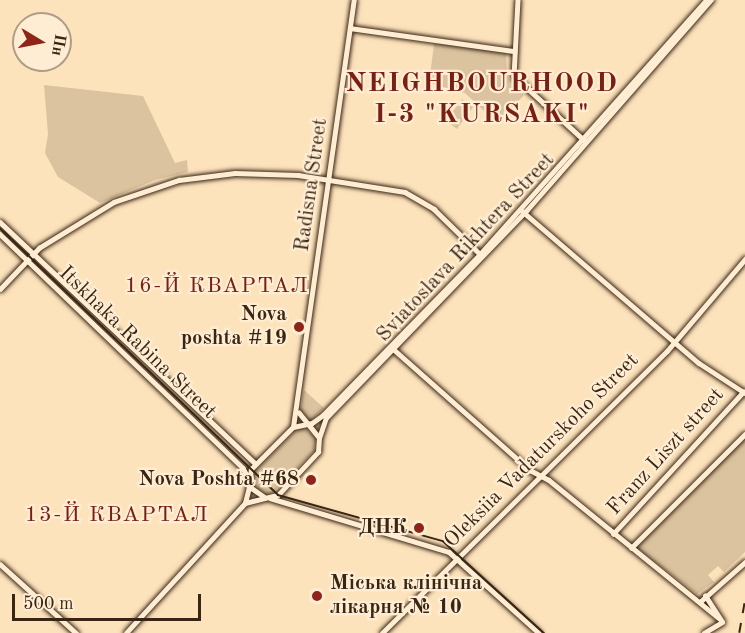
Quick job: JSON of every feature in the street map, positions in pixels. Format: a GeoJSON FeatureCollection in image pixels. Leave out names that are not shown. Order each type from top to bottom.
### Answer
{"type":"FeatureCollection","features":[{"type":"Feature","properties":{"kind":"street","name":"Radisna Street"},"geometry":{"type":"LineString","coordinates":[[293,427],[298,410],[354,0]]}},
{"type":"Feature","properties":{"kind":"street"},"geometry":{"type":"LineString","coordinates":[[518,0],[514,76],[584,140]]}},
{"type":"Feature","properties":{"kind":"street","name":"Sviatoslava Rikhtera Street"},"geometry":{"type":"LineString","coordinates":[[523,212],[706,0]]}},
{"type":"Feature","properties":{"kind":"street","name":"Sviatoslava Rikhtera Street"},"geometry":{"type":"LineString","coordinates":[[305,425],[323,415],[482,255],[711,0]]}},
{"type":"Feature","properties":{"kind":"street"},"geometry":{"type":"LineString","coordinates":[[350,28],[514,51]]}},
{"type":"Feature","properties":{"kind":"street"},"geometry":{"type":"LineString","coordinates":[[0,289],[33,253],[114,202],[179,180],[261,173],[405,192],[434,209],[482,255]]}},
{"type":"Feature","properties":{"kind":"street"},"geometry":{"type":"LineString","coordinates":[[523,212],[674,342],[744,392]]}},
{"type":"Feature","properties":{"kind":"street","name":"Itskhaka Rabina Street"},"geometry":{"type":"LineString","coordinates":[[0,222],[256,464]]}},
{"type":"Feature","properties":{"kind":"street","name":"Itskhaka Rabina Street"},"geometry":{"type":"LineString","coordinates":[[0,234],[243,468],[248,477]]}},
{"type":"Feature","properties":{"kind":"street","name":"Oleksiia Vadaturskoho Street"},"geometry":{"type":"LineString","coordinates":[[382,633],[543,477],[674,342],[745,259]]}},
{"type":"Feature","properties":{"kind":"street"},"geometry":{"type":"LineString","coordinates":[[392,347],[530,470],[543,477],[721,620]]}},
{"type":"Feature","properties":{"kind":"street","name":"Sviatoslava Rikhtera Street"},"geometry":{"type":"LineString","coordinates":[[268,498],[318,453],[319,438],[326,418],[392,347]]}},
{"type":"Feature","properties":{"kind":"street","name":"Franz Liszt street"},"geometry":{"type":"LineString","coordinates":[[613,534],[744,392]]}},
{"type":"Feature","properties":{"kind":"street"},"geometry":{"type":"LineString","coordinates":[[298,410],[305,425],[319,438]]}},
{"type":"Feature","properties":{"kind":"street"},"geometry":{"type":"LineString","coordinates":[[126,633],[245,503],[249,487],[248,477],[256,464],[293,427],[305,425]]}},
{"type":"Feature","properties":{"kind":"street"},"geometry":{"type":"LineString","coordinates":[[631,548],[745,434]]}},
{"type":"Feature","properties":{"kind":"street"},"geometry":{"type":"LineString","coordinates":[[249,487],[268,498],[430,543],[459,558],[539,633]]}},
{"type":"Feature","properties":{"kind":"street"},"geometry":{"type":"LineString","coordinates":[[245,503],[268,498]]}},
{"type":"Feature","properties":{"kind":"street"},"geometry":{"type":"LineString","coordinates":[[700,602],[744,562]]}},
{"type":"Feature","properties":{"kind":"street"},"geometry":{"type":"LineString","coordinates":[[0,564],[76,633]]}},
{"type":"Feature","properties":{"kind":"street"},"geometry":{"type":"LineString","coordinates":[[705,596],[721,620]]}},
{"type":"Feature","properties":{"kind":"street"},"geometry":{"type":"LineString","coordinates":[[704,633],[721,620]]}},
{"type":"Feature","properties":{"kind":"shaded area"},"geometry":{"type":"Polygon","coordinates":[[[434,44],[506,49],[507,76],[524,95],[498,124],[465,93],[429,83],[434,44]]]}},
{"type":"Feature","properties":{"kind":"shaded area"},"geometry":{"type":"Polygon","coordinates":[[[44,85],[143,96],[175,163],[187,160],[188,172],[155,180],[100,203],[58,177],[45,153],[48,134],[44,85]]]}},
{"type":"Feature","properties":{"kind":"shaded area"},"geometry":{"type":"Polygon","coordinates":[[[462,99],[473,107],[457,129],[446,121],[462,99]]]}},
{"type":"Feature","properties":{"kind":"shaded area"},"geometry":{"type":"Polygon","coordinates":[[[304,390],[324,408],[309,422],[300,413],[304,390]]]}},
{"type":"Feature","properties":{"kind":"shaded area"},"geometry":{"type":"Polygon","coordinates":[[[303,428],[316,437],[314,451],[272,493],[263,495],[254,489],[254,472],[295,431],[303,428]]]}},
{"type":"Feature","properties":{"kind":"shaded area"},"geometry":{"type":"Polygon","coordinates":[[[745,438],[745,552],[724,572],[718,566],[708,575],[714,582],[697,594],[636,547],[745,438]]]}},
{"type":"Feature","properties":{"kind":"tram line"},"geometry":{"type":"LineString","coordinates":[[0,228],[278,495],[443,541],[544,633]]}},
{"type":"Feature","properties":{"kind":"railway"},"geometry":{"type":"LineString","coordinates":[[739,633],[745,599]]}},
{"type":"Feature","properties":{"kind":"place","name":"Nova poshta #19"},"geometry":{"type":"Point","coordinates":[299,327]}},
{"type":"Feature","properties":{"kind":"place","name":"Nova Poshta #68"},"geometry":{"type":"Point","coordinates":[311,480]}},
{"type":"Feature","properties":{"kind":"place","name":"ДНК"},"geometry":{"type":"Point","coordinates":[419,528]}},
{"type":"Feature","properties":{"kind":"place","name":"Міська клінічна лікарня № 10"},"geometry":{"type":"Point","coordinates":[317,596]}},
{"type":"Feature","properties":{"kind":"district","name":"NEIGHBOURHOOD I-3 \"KURSAKI\""},"geometry":{"type":"Point","coordinates":[482,98]}},
{"type":"Feature","properties":{"kind":"district","name":"16-Й КВАРТАЛ"},"geometry":{"type":"Point","coordinates":[217,287]}},
{"type":"Feature","properties":{"kind":"district","name":"13-Й КВАРТАЛ"},"geometry":{"type":"Point","coordinates":[117,516]}}]}
